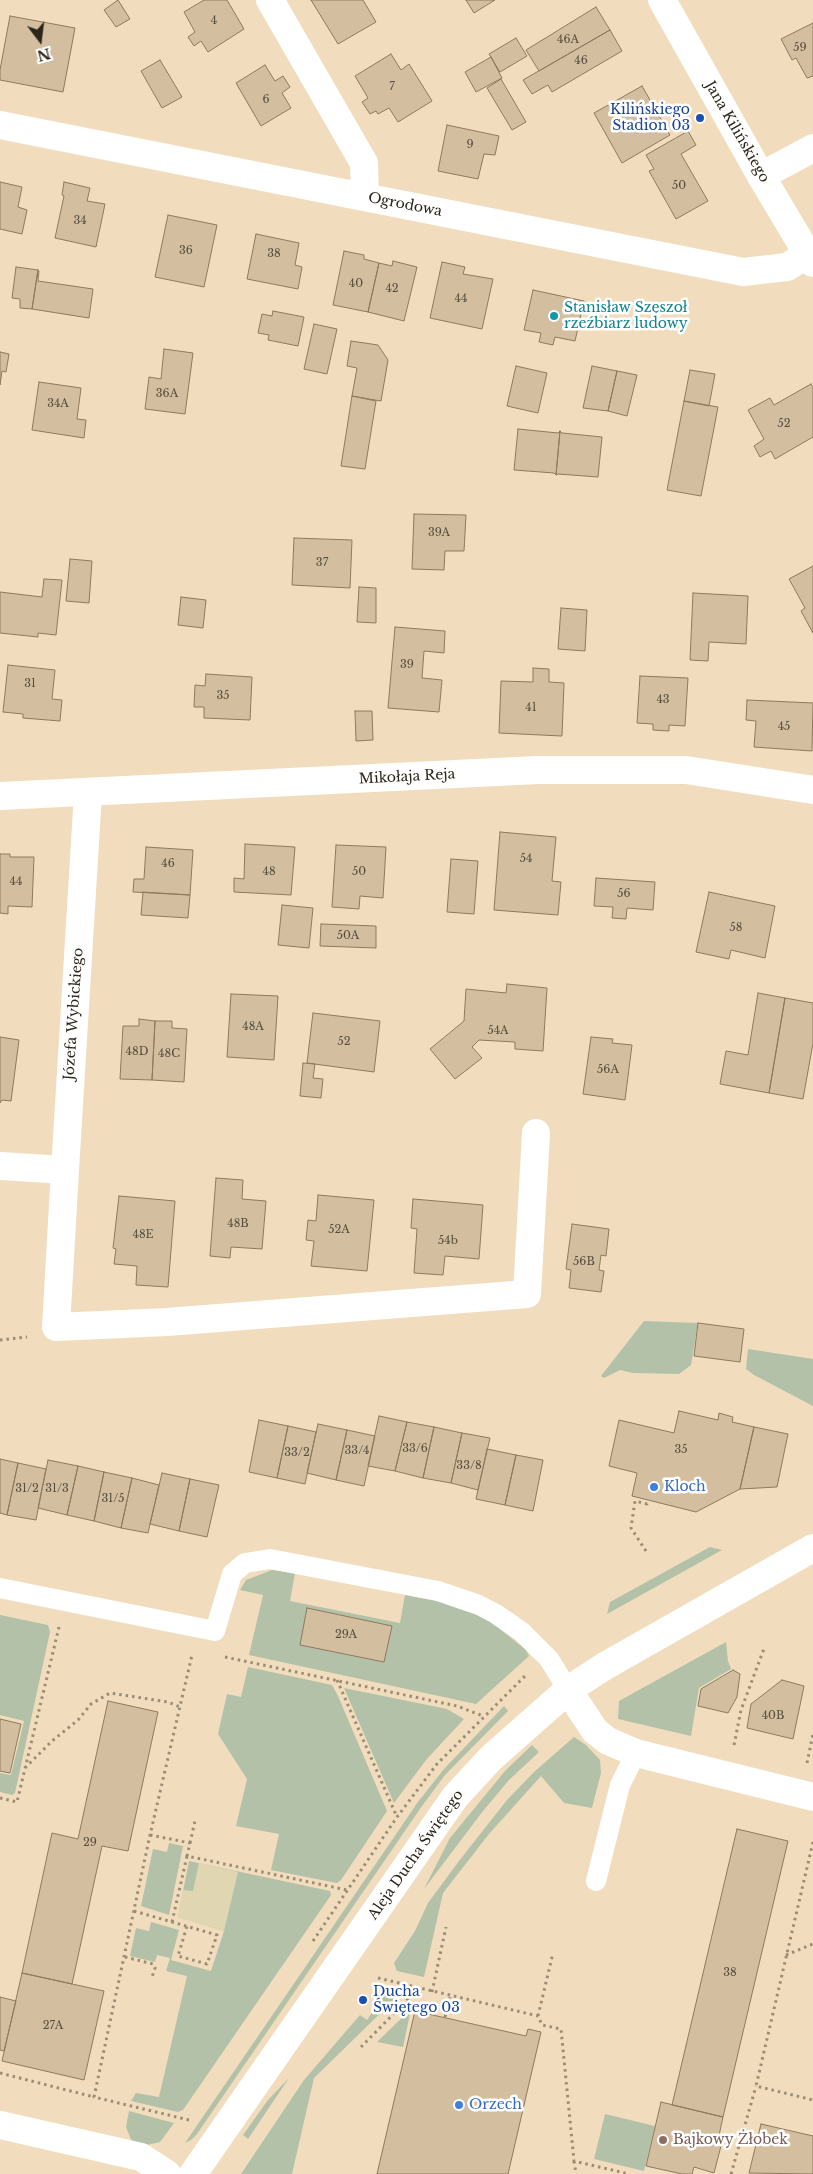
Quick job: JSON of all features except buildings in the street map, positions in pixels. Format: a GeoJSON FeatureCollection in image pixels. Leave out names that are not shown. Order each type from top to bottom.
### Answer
{"type":"FeatureCollection","features":[{"type":"Feature","properties":{"kind":"street"},"geometry":{"type":"LineString","coordinates":[[270,0],[364,164],[365,197]]}},
{"type":"Feature","properties":{"kind":"street","name":"Jana Kilińskiego"},"geometry":{"type":"LineString","coordinates":[[662,0],[761,176],[811,259]]}},
{"type":"Feature","properties":{"kind":"street","name":"Ogrodowa"},"geometry":{"type":"LineString","coordinates":[[0,125],[743,272],[786,268],[811,259]]}},
{"type":"Feature","properties":{"kind":"street"},"geometry":{"type":"LineString","coordinates":[[761,176],[813,148]]}},
{"type":"Feature","properties":{"kind":"street","name":"Mikołaja Reja"},"geometry":{"type":"LineString","coordinates":[[0,796],[538,770],[686,770],[813,790]]}},
{"type":"Feature","properties":{"kind":"street","name":"Józefa Wybickiego"},"geometry":{"type":"LineString","coordinates":[[88,793],[56,1327],[177,1321],[527,1294],[536,1133]]}},
{"type":"Feature","properties":{"kind":"street"},"geometry":{"type":"LineString","coordinates":[[0,1166],[65,1170]]}},
{"type":"Feature","properties":{"kind":"street","name":"Aleja Ducha Świętego"},"geometry":{"type":"LineString","coordinates":[[193,2174],[455,1797],[491,1758],[568,1690],[622,1656],[813,1548]]}},
{"type":"Feature","properties":{"kind":"street"},"geometry":{"type":"LineString","coordinates":[[568,1690],[595,1731],[608,1741],[636,1754],[813,1797]]}},
{"type":"Feature","properties":{"kind":"street"},"geometry":{"type":"LineString","coordinates":[[0,2125],[141,2157],[166,2174]]}},
{"type":"Feature","properties":{"kind":"lane"},"geometry":{"type":"LineString","coordinates":[[0,1588],[215,1631],[232,1574],[245,1563],[270,1559],[438,1590],[479,1605],[522,1632],[549,1659],[568,1690]]}},
{"type":"Feature","properties":{"kind":"lane"},"geometry":{"type":"LineString","coordinates":[[596,1880],[620,1784],[636,1754]]}},
{"type":"Feature","properties":{"kind":"path"},"geometry":{"type":"LineString","coordinates":[[646,1551],[632,1528],[635,1501],[647,1504],[648,1500]]}},
{"type":"Feature","properties":{"kind":"path"},"geometry":{"type":"LineString","coordinates":[[0,1798],[17,1802],[60,1622]]}},
{"type":"Feature","properties":{"kind":"path"},"geometry":{"type":"LineString","coordinates":[[733,1752],[741,1710],[765,1646]]}},
{"type":"Feature","properties":{"kind":"path"},"geometry":{"type":"LineString","coordinates":[[94,2097],[150,1835],[194,1650]]}},
{"type":"Feature","properties":{"kind":"path"},"geometry":{"type":"LineString","coordinates":[[223,1657],[457,1706],[483,1716]]}},
{"type":"Feature","properties":{"kind":"path"},"geometry":{"type":"LineString","coordinates":[[336,1680],[397,1818]]}},
{"type":"Feature","properties":{"kind":"path"},"geometry":{"type":"LineString","coordinates":[[25,1769],[52,1740],[78,1720],[91,1704],[110,1694],[168,1702],[180,1707]]}},
{"type":"Feature","properties":{"kind":"path"},"geometry":{"type":"LineString","coordinates":[[806,1769],[813,1734]]}},
{"type":"Feature","properties":{"kind":"path"},"geometry":{"type":"LineString","coordinates":[[172,1922],[195,1821]]}},
{"type":"Feature","properties":{"kind":"path"},"geometry":{"type":"LineString","coordinates":[[150,1835],[190,1843]]}},
{"type":"Feature","properties":{"kind":"path"},"geometry":{"type":"LineString","coordinates":[[731,2174],[756,2086],[813,1842]]}},
{"type":"Feature","properties":{"kind":"path"},"geometry":{"type":"LineString","coordinates":[[187,1856],[347,1890]]}},
{"type":"Feature","properties":{"kind":"path"},"geometry":{"type":"LineString","coordinates":[[134,1911],[187,1926],[217,1935],[207,1964],[178,1956],[187,1926]]}},
{"type":"Feature","properties":{"kind":"path"},"geometry":{"type":"LineString","coordinates":[[432,1992],[446,1927]]}},
{"type":"Feature","properties":{"kind":"path"},"geometry":{"type":"LineString","coordinates":[[786,1955],[813,1944]]}},
{"type":"Feature","properties":{"kind":"path"},"geometry":{"type":"LineString","coordinates":[[553,1953],[538,2016],[542,2025],[561,2029],[576,2174]]}},
{"type":"Feature","properties":{"kind":"path"},"geometry":{"type":"LineString","coordinates":[[124,1957],[153,1964],[155,1968],[152,1977]]}},
{"type":"Feature","properties":{"kind":"path"},"geometry":{"type":"LineString","coordinates":[[378,1978],[538,2016]]}},
{"type":"Feature","properties":{"kind":"path"},"geometry":{"type":"LineString","coordinates":[[361,2047],[419,1988]]}},
{"type":"Feature","properties":{"kind":"path"},"geometry":{"type":"LineString","coordinates":[[446,2017],[450,1996]]}},
{"type":"Feature","properties":{"kind":"path"},"geometry":{"type":"LineString","coordinates":[[0,2073],[189,2120]]}},
{"type":"Feature","properties":{"kind":"path"},"geometry":{"type":"LineString","coordinates":[[756,2086],[813,2100]]}},
{"type":"Feature","properties":{"kind":"path"},"geometry":{"type":"LineString","coordinates":[[574,2161],[629,2174]]}},
{"type":"Feature","properties":{"kind":"green space"},"geometry":{"type":"Polygon","coordinates":[[[644,1321],[698,1323],[691,1365],[679,1374],[633,1373],[620,1370],[604,1378],[601,1376],[644,1321]]]}},
{"type":"Feature","properties":{"kind":"green space"},"geometry":{"type":"Polygon","coordinates":[[[748,1349],[813,1359],[813,1406],[746,1369],[748,1349]]]}},
{"type":"Feature","properties":{"kind":"green space"},"geometry":{"type":"Polygon","coordinates":[[[710,1547],[722,1550],[607,1614],[610,1602],[710,1547]]]}},
{"type":"Feature","properties":{"kind":"green space"},"geometry":{"type":"Polygon","coordinates":[[[272,1570],[295,1573],[290,1601],[400,1623],[405,1595],[458,1605],[485,1617],[526,1650],[529,1656],[476,1704],[249,1655],[263,1595],[240,1590],[246,1580],[272,1570]]]}},
{"type":"Feature","properties":{"kind":"green space"},"geometry":{"type":"Polygon","coordinates":[[[0,1615],[48,1625],[50,1632],[15,1793],[12,1795],[0,1792],[0,1773],[11,1775],[24,1721],[0,1715],[0,1615]]]}},
{"type":"Feature","properties":{"kind":"green space"},"geometry":{"type":"Polygon","coordinates":[[[726,1642],[731,1669],[699,1688],[691,1736],[618,1719],[619,1701],[726,1642]]]}},
{"type":"Feature","properties":{"kind":"green space"},"geometry":{"type":"Polygon","coordinates":[[[248,1667],[332,1685],[387,1811],[341,1880],[337,1883],[271,1870],[279,1834],[236,1826],[247,1779],[218,1734],[227,1694],[241,1697],[248,1667]]]}},
{"type":"Feature","properties":{"kind":"green space"},"geometry":{"type":"Polygon","coordinates":[[[344,1688],[447,1709],[464,1719],[426,1760],[394,1803],[344,1688]]]}},
{"type":"Feature","properties":{"kind":"green space"},"geometry":{"type":"Polygon","coordinates":[[[504,1706],[508,1711],[445,1775],[422,1806],[197,2134],[185,2143],[418,1802],[444,1769],[504,1706]]]}},
{"type":"Feature","properties":{"kind":"green space"},"geometry":{"type":"Polygon","coordinates":[[[574,1737],[586,1745],[600,1760],[601,1773],[592,1808],[564,1803],[541,1776],[489,1834],[443,1893],[424,1977],[397,1971],[394,1963],[415,1931],[428,1903],[459,1861],[507,1800],[534,1772],[574,1737]]]}},
{"type":"Feature","properties":{"kind":"green space"},"geometry":{"type":"Polygon","coordinates":[[[532,1745],[539,1752],[509,1780],[424,1889],[450,1838],[505,1771],[532,1745]]]}},
{"type":"Feature","properties":{"kind":"green space"},"geometry":{"type":"Polygon","coordinates":[[[169,1843],[183,1846],[169,1915],[141,1906],[153,1849],[167,1852],[169,1843]]]}},
{"type":"Feature","properties":{"kind":"green space"},"geometry":{"type":"Polygon","coordinates":[[[189,1861],[330,1891],[331,1895],[183,2110],[178,2112],[131,2101],[136,2093],[159,2097],[187,1976],[166,1971],[170,1958],[157,1955],[155,1962],[130,1956],[136,1928],[149,1931],[151,1922],[179,1930],[171,1960],[211,1971],[224,1931],[178,1917],[189,1861]]]}},
{"type":"Feature","properties":{"kind":"green space"},"geometry":{"type":"Polygon","coordinates":[[[388,1989],[399,1992],[397,1997],[314,2078],[292,2174],[241,2174],[304,2080],[360,2015],[367,2020],[388,1989]]]}},
{"type":"Feature","properties":{"kind":"green space"},"geometry":{"type":"Polygon","coordinates":[[[411,2009],[403,2047],[377,2042],[411,2009]]]}},
{"type":"Feature","properties":{"kind":"green space"},"geometry":{"type":"Polygon","coordinates":[[[289,2078],[248,2139],[243,2135],[268,2100],[289,2078]]]}},
{"type":"Feature","properties":{"kind":"green space"},"geometry":{"type":"Polygon","coordinates":[[[129,2111],[174,2123],[160,2142],[142,2146],[132,2142],[126,2127],[129,2111]]]}},
{"type":"Feature","properties":{"kind":"green space"},"geometry":{"type":"Polygon","coordinates":[[[605,2114],[655,2126],[644,2171],[594,2159],[605,2114]]]}},
{"type":"Feature","properties":{"kind":"sand"},"geometry":{"type":"Polygon","coordinates":[[[199,1863],[238,1872],[224,1931],[178,1917],[183,1890],[193,1891],[199,1863]]]}},
{"type":"Feature","properties":{"kind":"place","name":"Kilińskiego Stadion 03"},"geometry":{"type":"Point","coordinates":[700,118]}},
{"type":"Feature","properties":{"kind":"place","name":"Stanisław Szęszoł rzeźbiarz ludowy"},"geometry":{"type":"Point","coordinates":[554,316]}},
{"type":"Feature","properties":{"kind":"place","name":"Kloch"},"geometry":{"type":"Point","coordinates":[654,1487]}},
{"type":"Feature","properties":{"kind":"place","name":"Ducha Świętego 03"},"geometry":{"type":"Point","coordinates":[363,2000]}},
{"type":"Feature","properties":{"kind":"place","name":"Orzech"},"geometry":{"type":"Point","coordinates":[459,2105]}},
{"type":"Feature","properties":{"kind":"place","name":"Bajkowy Żłobek"},"geometry":{"type":"Point","coordinates":[663,2140]}}]}
